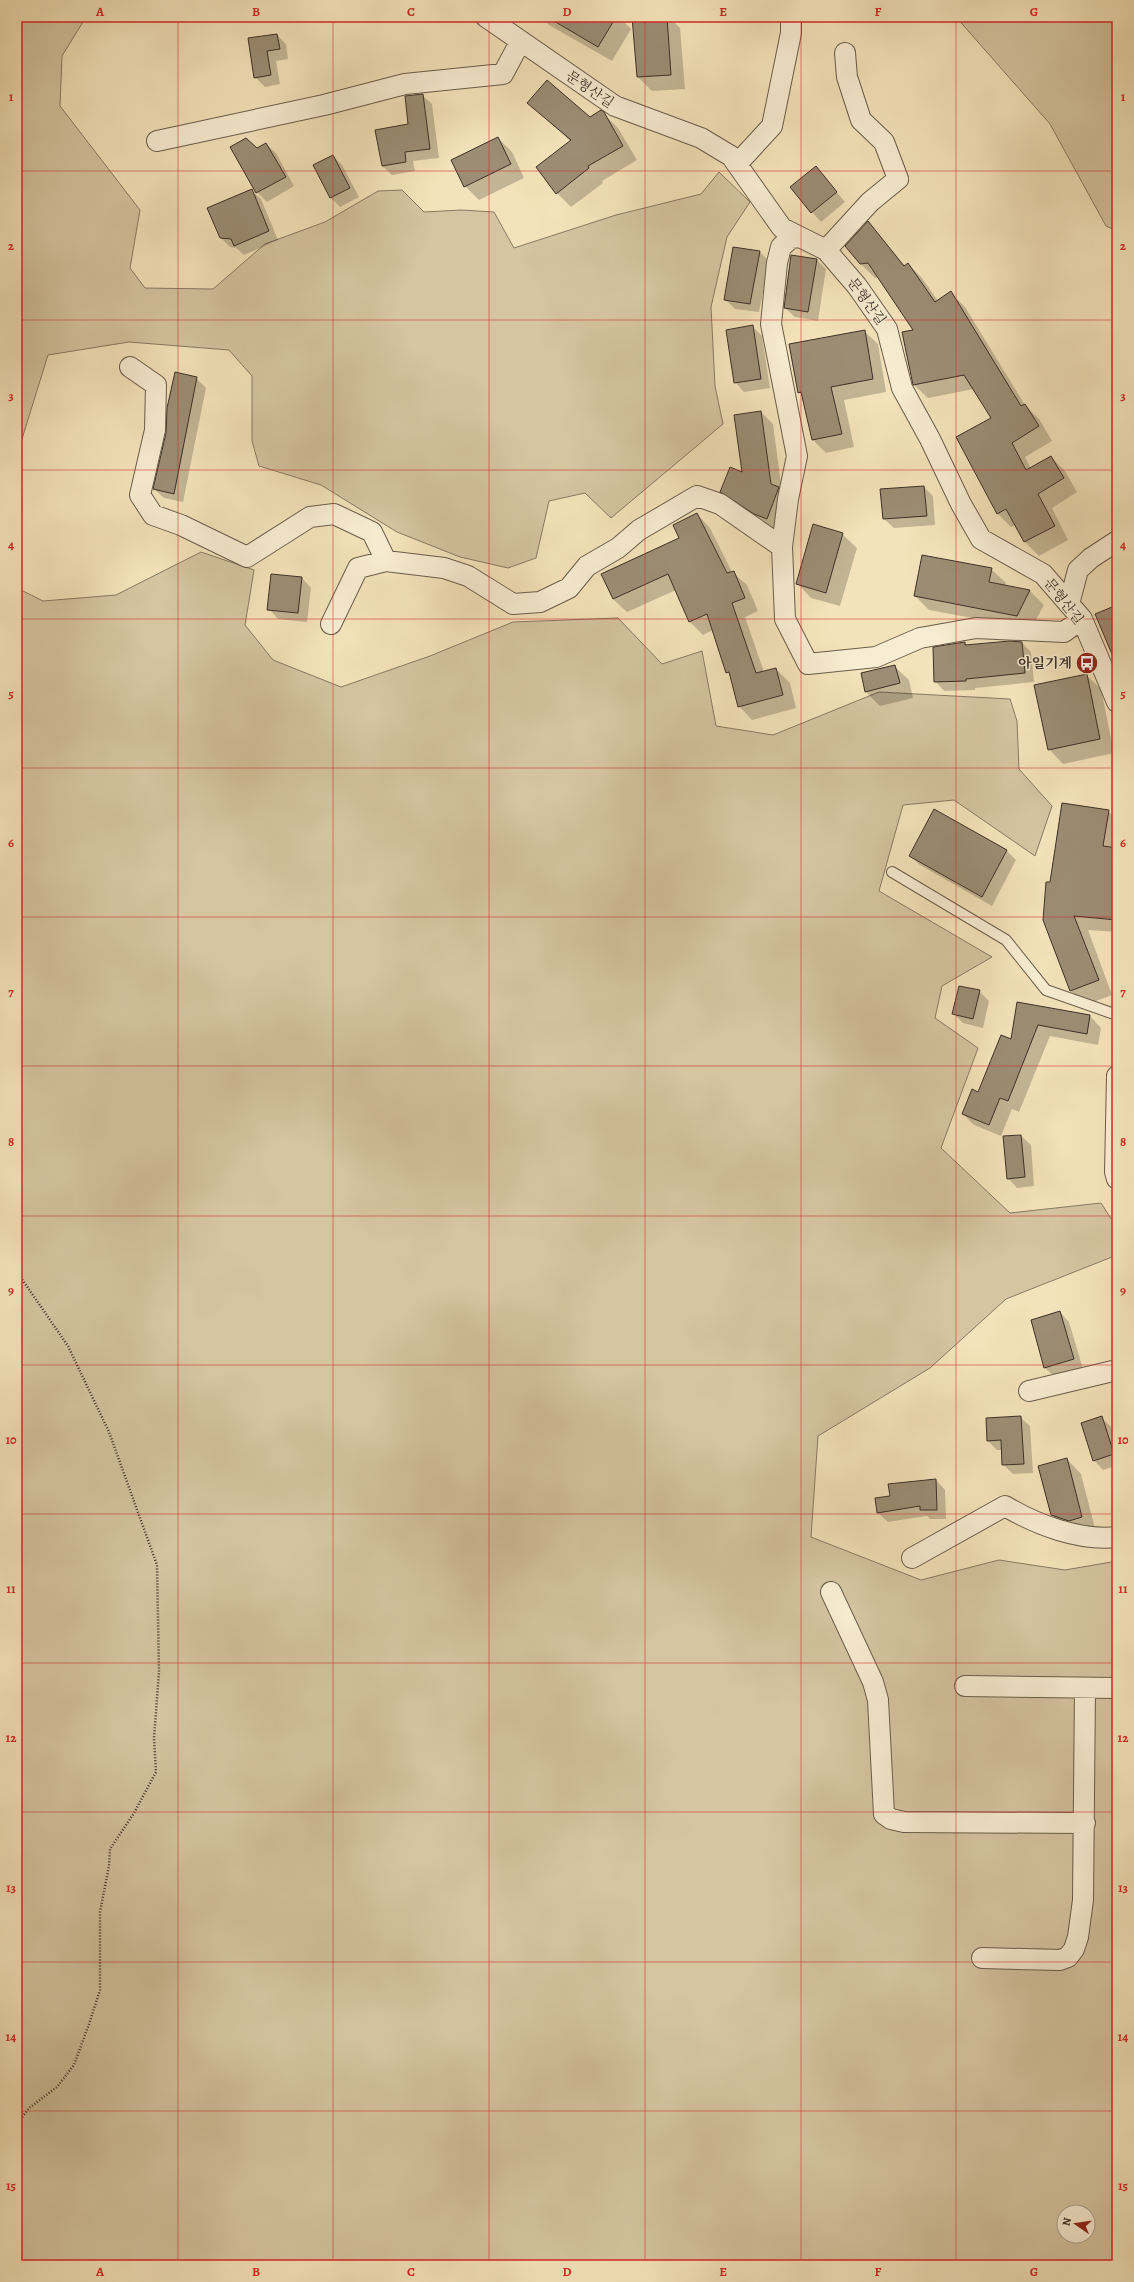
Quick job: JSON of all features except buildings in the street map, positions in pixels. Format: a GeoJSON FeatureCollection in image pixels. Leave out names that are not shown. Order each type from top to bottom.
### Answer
{"type":"FeatureCollection","features":[{"type":"Feature","properties":{"kind":"street","name":"문형산길"},"geometry":{"type":"LineString","coordinates":[[486,17],[520,42],[615,106],[701,138],[731,156],[782,228],[826,250],[857,286],[887,329],[902,388],[930,439],[961,504],[981,539],[1043,574],[1075,612],[1117,702]]}},
{"type":"Feature","properties":{"kind":"street"},"geometry":{"type":"LineString","coordinates":[[737,164],[772,126],[791,33],[791,17]]}},
{"type":"Feature","properties":{"kind":"street"},"geometry":{"type":"LineString","coordinates":[[157,141],[324,105],[405,84],[504,74],[520,42]]}},
{"type":"Feature","properties":{"kind":"street"},"geometry":{"type":"LineString","coordinates":[[826,250],[870,202],[898,179],[884,142],[861,120],[847,77],[846,53]]}},
{"type":"Feature","properties":{"kind":"street"},"geometry":{"type":"LineString","coordinates":[[798,236],[791,238],[782,247],[777,263],[771,324],[798,456],[788,499],[782,547],[785,618],[808,664],[876,657],[920,638],[976,628],[1064,632],[1075,612],[1078,570],[1091,558],[1117,541]]}},
{"type":"Feature","properties":{"kind":"street"},"geometry":{"type":"LineString","coordinates":[[130,367],[156,385],[155,430],[140,495],[153,515],[181,525],[218,545],[247,557],[310,517],[334,514],[372,532],[386,561]]}},
{"type":"Feature","properties":{"kind":"street"},"geometry":{"type":"LineString","coordinates":[[331,624],[358,568],[386,561],[444,568],[462,574],[513,604],[540,602],[569,588],[587,566],[618,548],[639,530],[697,496],[720,504],[782,547]]}},
{"type":"Feature","properties":{"kind":"street"},"geometry":{"type":"LineString","coordinates":[[1117,1076],[1115,1172],[1117,1179]]}},
{"type":"Feature","properties":{"kind":"street"},"geometry":{"type":"LineString","coordinates":[[1029,1391],[1117,1370]]}},
{"type":"Feature","properties":{"kind":"street"},"geometry":{"type":"LineString","coordinates":[[912,1558],[1005,1506],[1021,1515],[1049,1527],[1099,1539],[1117,1537]]}},
{"type":"Feature","properties":{"kind":"street"},"geometry":{"type":"LineString","coordinates":[[831,1592],[873,1682],[878,1700],[884,1814],[890,1819],[904,1822],[1085,1823]]}},
{"type":"Feature","properties":{"kind":"street"},"geometry":{"type":"LineString","coordinates":[[965,1686],[1117,1688]]}},
{"type":"Feature","properties":{"kind":"street"},"geometry":{"type":"LineString","coordinates":[[982,1958],[1060,1960],[1068,1957],[1078,1938],[1083,1900],[1085,1823],[1085,1688]]}},
{"type":"Feature","properties":{"kind":"lane"},"geometry":{"type":"LineString","coordinates":[[892,872],[1006,940],[1046,990],[1117,1014]]}},
{"type":"Feature","properties":{"kind":"path"},"geometry":{"type":"LineString","coordinates":[[17,1272],[68,1346],[109,1432],[158,1565],[159,1672],[154,1738],[156,1772],[134,1813],[110,1849],[109,1866],[100,1912],[100,1990],[74,2065],[56,2087],[29,2108],[17,2124]]}},
{"type":"Feature","properties":{"kind":"shaded area"},"geometry":{"type":"Polygon","coordinates":[[[17,17],[86,17],[62,56],[60,106],[140,210],[130,268],[145,288],[213,289],[265,244],[325,222],[378,191],[402,190],[424,212],[461,210],[494,212],[514,248],[616,215],[701,194],[719,172],[750,202],[727,237],[711,307],[715,386],[723,424],[611,518],[585,493],[549,501],[536,558],[508,568],[460,557],[397,532],[321,485],[259,466],[252,441],[252,376],[229,350],[129,342],[48,355],[17,455],[17,17]]]}},
{"type":"Feature","properties":{"kind":"shaded area"},"geometry":{"type":"Polygon","coordinates":[[[956,17],[1117,17],[1117,231],[1106,226],[1050,124],[956,17]]]}},
{"type":"Feature","properties":{"kind":"shaded area"},"geometry":{"type":"Polygon","coordinates":[[[201,552],[254,570],[245,625],[273,660],[341,687],[430,656],[513,622],[618,618],[662,664],[702,651],[716,726],[773,735],[879,692],[1010,699],[1017,721],[1019,769],[1052,806],[1035,856],[954,800],[903,805],[879,891],[992,957],[942,986],[935,1018],[978,1048],[941,1148],[1010,1213],[1101,1203],[1117,1228],[1117,1255],[1006,1299],[930,1368],[818,1436],[811,1537],[921,1580],[999,1560],[1065,1570],[1117,1561],[1117,2265],[17,2265],[17,588],[43,601],[116,595],[201,552]]]}},
{"type":"Feature","properties":{"kind":"place","name":"아일기계"},"geometry":{"type":"Point","coordinates":[1087,663]}}]}
